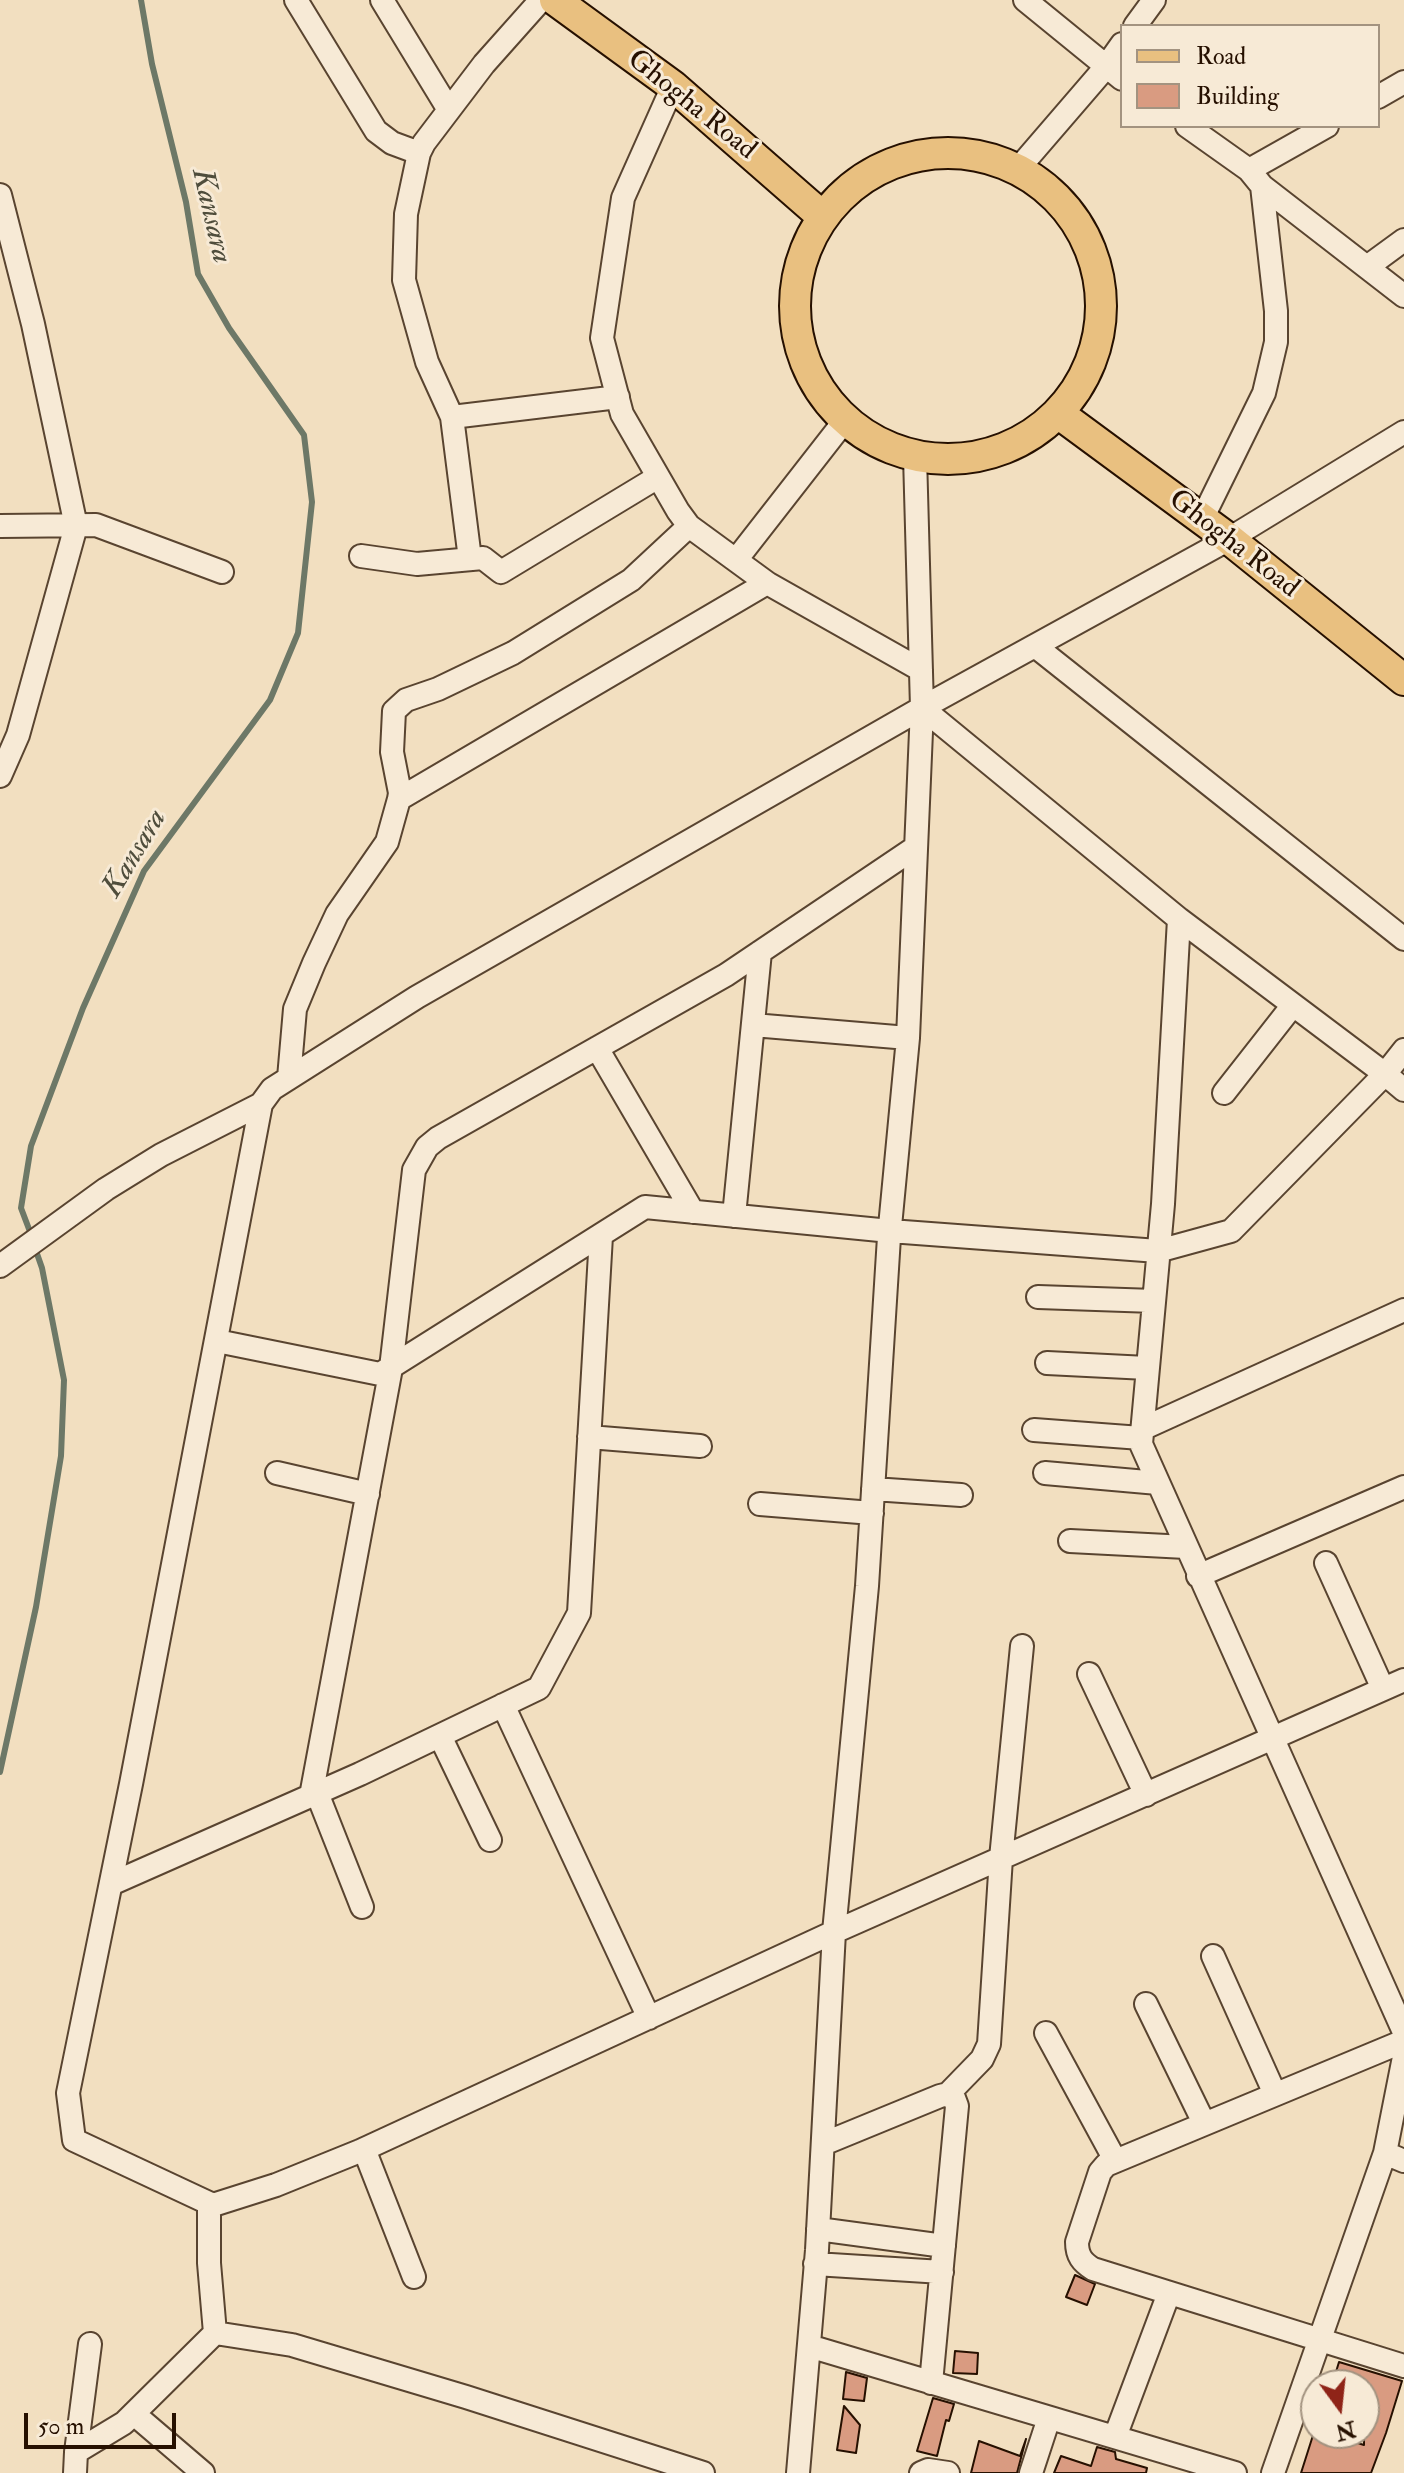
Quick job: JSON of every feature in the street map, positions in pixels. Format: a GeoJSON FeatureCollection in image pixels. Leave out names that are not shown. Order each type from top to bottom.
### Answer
{"type":"FeatureCollection","features":[{"type":"Feature","properties":{"kind":"main road","name":"Ghogha Road"},"geometry":{"type":"LineString","coordinates":[[555,0],[673,86],[823,217]]}},
{"type":"Feature","properties":{"kind":"main road"},"geometry":{"type":"LineString","coordinates":[[948,152],[984,157],[1018,169],[1057,197],[1086,236],[1101,281],[1101,329],[1086,375],[1058,413],[1016,444],[966,459],[915,456],[868,437],[830,405],[804,361],[794,312],[800,263],[823,217],[847,191],[877,170],[912,157],[948,152]]}},
{"type":"Feature","properties":{"kind":"main road","name":"Ghogha Road"},"geometry":{"type":"LineString","coordinates":[[1058,413],[1229,539],[1404,680]]}},
{"type":"Feature","properties":{"kind":"street"},"geometry":{"type":"LineString","coordinates":[[296,0],[376,131],[392,143],[419,153]]}},
{"type":"Feature","properties":{"kind":"street"},"geometry":{"type":"LineString","coordinates":[[382,0],[449,110]]}},
{"type":"Feature","properties":{"kind":"street"},"geometry":{"type":"LineString","coordinates":[[470,559],[452,417],[427,362],[404,280],[406,214],[419,153],[484,64],[541,0]]}},
{"type":"Feature","properties":{"kind":"street"},"geometry":{"type":"LineString","coordinates":[[1025,0],[1114,74]]}},
{"type":"Feature","properties":{"kind":"street"},"geometry":{"type":"LineString","coordinates":[[1136,24],[1154,0]]}},
{"type":"Feature","properties":{"kind":"street"},"geometry":{"type":"LineString","coordinates":[[1018,169],[1114,74],[1120,52]]}},
{"type":"Feature","properties":{"kind":"street"},"geometry":{"type":"LineString","coordinates":[[1380,96],[1404,82]]}},
{"type":"Feature","properties":{"kind":"street"},"geometry":{"type":"LineString","coordinates":[[673,86],[623,198],[602,338],[622,414],[689,526],[767,583],[921,670]]}},
{"type":"Feature","properties":{"kind":"street"},"geometry":{"type":"LineString","coordinates":[[1190,128],[1404,296]]}},
{"type":"Feature","properties":{"kind":"street"},"geometry":{"type":"LineString","coordinates":[[1256,178],[1324,128]]}},
{"type":"Feature","properties":{"kind":"street"},"geometry":{"type":"LineString","coordinates":[[1202,519],[1264,393],[1276,342],[1276,311],[1256,178]]}},
{"type":"Feature","properties":{"kind":"street"},"geometry":{"type":"LineString","coordinates":[[0,195],[33,324],[76,526],[18,735],[0,776]]}},
{"type":"Feature","properties":{"kind":"street"},"geometry":{"type":"LineString","coordinates":[[1367,267],[1404,240]]}},
{"type":"Feature","properties":{"kind":"street"},"geometry":{"type":"LineString","coordinates":[[452,417],[618,397]]}},
{"type":"Feature","properties":{"kind":"street"},"geometry":{"type":"LineString","coordinates":[[736,560],[846,419]]}},
{"type":"Feature","properties":{"kind":"street"},"geometry":{"type":"LineString","coordinates":[[1326,1563],[1394,1685],[834,1932],[364,2149],[276,2185],[213,2205],[74,2140],[68,2093],[261,1104],[272,1089],[417,997],[922,708],[1229,539],[1404,432]]}},
{"type":"Feature","properties":{"kind":"street"},"geometry":{"type":"LineString","coordinates":[[798,2473],[818,2229],[834,1932],[872,1513],[890,1231],[908,1038],[922,708],[915,456]]}},
{"type":"Feature","properties":{"kind":"street"},"geometry":{"type":"LineString","coordinates":[[361,556],[417,564],[483,558],[501,572],[658,477]]}},
{"type":"Feature","properties":{"kind":"street"},"geometry":{"type":"LineString","coordinates":[[0,526],[96,525],[222,572]]}},
{"type":"Feature","properties":{"kind":"street"},"geometry":{"type":"LineString","coordinates":[[289,1078],[295,1009],[304,986],[337,914],[387,842],[400,793],[392,752],[394,711],[406,700],[438,689],[513,653],[631,580],[689,526]]}},
{"type":"Feature","properties":{"kind":"street"},"geometry":{"type":"LineString","coordinates":[[399,799],[767,583]]}},
{"type":"Feature","properties":{"kind":"street"},"geometry":{"type":"LineString","coordinates":[[1035,646],[1404,939]]}},
{"type":"Feature","properties":{"kind":"street"},"geometry":{"type":"LineString","coordinates":[[922,708],[1179,919],[1404,1090]]}},
{"type":"Feature","properties":{"kind":"street"},"geometry":{"type":"LineString","coordinates":[[362,1907],[314,1794],[391,1368],[414,1170],[419,1158],[438,1138],[726,975],[916,847]]}},
{"type":"Feature","properties":{"kind":"street"},"geometry":{"type":"LineString","coordinates":[[1179,919],[1158,1251],[1141,1444],[1404,2032]]}},
{"type":"Feature","properties":{"kind":"street"},"geometry":{"type":"LineString","coordinates":[[734,1216],[760,952]]}},
{"type":"Feature","properties":{"kind":"street"},"geometry":{"type":"LineString","coordinates":[[1224,1093],[1293,1005]]}},
{"type":"Feature","properties":{"kind":"street"},"geometry":{"type":"LineString","coordinates":[[753,1025],[908,1038]]}},
{"type":"Feature","properties":{"kind":"street"},"geometry":{"type":"LineString","coordinates":[[597,1048],[693,1212]]}},
{"type":"Feature","properties":{"kind":"street"},"geometry":{"type":"LineString","coordinates":[[217,1341],[380,1374],[645,1207],[890,1231],[1158,1251],[1231,1231],[1385,1074],[1404,1050]]}},
{"type":"Feature","properties":{"kind":"street"},"geometry":{"type":"LineString","coordinates":[[0,1266],[106,1189],[161,1155],[261,1104]]}},
{"type":"Feature","properties":{"kind":"street"},"geometry":{"type":"LineString","coordinates":[[111,1884],[314,1794],[539,1688],[579,1613],[601,1236]]}},
{"type":"Feature","properties":{"kind":"street"},"geometry":{"type":"LineString","coordinates":[[1038,1297],[1154,1301]]}},
{"type":"Feature","properties":{"kind":"street"},"geometry":{"type":"LineString","coordinates":[[1034,1430],[1142,1434],[1404,1310]]}},
{"type":"Feature","properties":{"kind":"street"},"geometry":{"type":"LineString","coordinates":[[1047,1363],[1147,1368]]}},
{"type":"Feature","properties":{"kind":"street"},"geometry":{"type":"LineString","coordinates":[[589,1437],[700,1446]]}},
{"type":"Feature","properties":{"kind":"street"},"geometry":{"type":"LineString","coordinates":[[277,1473],[368,1494]]}},
{"type":"Feature","properties":{"kind":"street"},"geometry":{"type":"LineString","coordinates":[[1045,1473],[1158,1483]]}},
{"type":"Feature","properties":{"kind":"street"},"geometry":{"type":"LineString","coordinates":[[1198,1576],[1404,1487]]}},
{"type":"Feature","properties":{"kind":"street"},"geometry":{"type":"LineString","coordinates":[[873,1489],[961,1495]]}},
{"type":"Feature","properties":{"kind":"street"},"geometry":{"type":"LineString","coordinates":[[760,1504],[872,1513]]}},
{"type":"Feature","properties":{"kind":"street"},"geometry":{"type":"LineString","coordinates":[[1070,1541],[1186,1547]]}},
{"type":"Feature","properties":{"kind":"street"},"geometry":{"type":"LineString","coordinates":[[823,2144],[948,2094],[982,2059],[989,2044],[1001,1858],[1022,1646]]}},
{"type":"Feature","properties":{"kind":"street"},"geometry":{"type":"LineString","coordinates":[[1089,1674],[1146,1795]]}},
{"type":"Feature","properties":{"kind":"street"},"geometry":{"type":"LineString","coordinates":[[503,1705],[649,2018]]}},
{"type":"Feature","properties":{"kind":"street"},"geometry":{"type":"LineString","coordinates":[[440,1736],[490,1840]]}},
{"type":"Feature","properties":{"kind":"street"},"geometry":{"type":"LineString","coordinates":[[1213,1956],[1275,2094]]}},
{"type":"Feature","properties":{"kind":"street"},"geometry":{"type":"LineString","coordinates":[[1146,2004],[1204,2123]]}},
{"type":"Feature","properties":{"kind":"street"},"geometry":{"type":"LineString","coordinates":[[1046,2033],[1115,2160]]}},
{"type":"Feature","properties":{"kind":"street"},"geometry":{"type":"LineString","coordinates":[[1404,2041],[1115,2160],[1100,2172],[1077,2242],[1077,2252],[1083,2262],[1093,2269],[1404,2366]]}},
{"type":"Feature","properties":{"kind":"street"},"geometry":{"type":"LineString","coordinates":[[1273,2473],[1319,2340],[1394,2157],[1404,2057]]}},
{"type":"Feature","properties":{"kind":"street"},"geometry":{"type":"LineString","coordinates":[[931,2383],[957,2106],[948,2094]]}},
{"type":"Feature","properties":{"kind":"street"},"geometry":{"type":"LineString","coordinates":[[364,2149],[414,2277]]}},
{"type":"Feature","properties":{"kind":"street"},"geometry":{"type":"LineString","coordinates":[[76,2462],[134,2414],[215,2333],[209,2263],[209,2203]]}},
{"type":"Feature","properties":{"kind":"street"},"geometry":{"type":"LineString","coordinates":[[818,2229],[944,2246]]}},
{"type":"Feature","properties":{"kind":"street"},"geometry":{"type":"LineString","coordinates":[[815,2264],[942,2272]]}},
{"type":"Feature","properties":{"kind":"street"},"geometry":{"type":"LineString","coordinates":[[1115,2437],[1169,2293]]}},
{"type":"Feature","properties":{"kind":"street"},"geometry":{"type":"LineString","coordinates":[[215,2333],[292,2345],[703,2473]]}},
{"type":"Feature","properties":{"kind":"street"},"geometry":{"type":"LineString","coordinates":[[76,2462],[90,2344]]}},
{"type":"Feature","properties":{"kind":"street"},"geometry":{"type":"LineString","coordinates":[[809,2346],[1235,2473]]}},
{"type":"Feature","properties":{"kind":"street"},"geometry":{"type":"LineString","coordinates":[[134,2414],[203,2473]]}},
{"type":"Feature","properties":{"kind":"street"},"geometry":{"type":"LineString","coordinates":[[1031,2473],[1049,2418]]}},
{"type":"Feature","properties":{"kind":"street"},"geometry":{"type":"LineString","coordinates":[[921,2473],[928,2470],[948,2473]]}},
{"type":"Feature","properties":{"kind":"building"},"geometry":{"type":"Polygon","coordinates":[[[1075,2275],[1095,2284],[1087,2305],[1066,2297],[1075,2275]]]}},
{"type":"Feature","properties":{"kind":"building"},"geometry":{"type":"Polygon","coordinates":[[[955,2351],[978,2353],[977,2374],[953,2373],[955,2351]]]}},
{"type":"Feature","properties":{"kind":"building"},"geometry":{"type":"Polygon","coordinates":[[[1339,2362],[1362,2369],[1337,2369],[1339,2362]]]}},
{"type":"Feature","properties":{"kind":"building"},"geometry":{"type":"Polygon","coordinates":[[[846,2372],[867,2378],[864,2401],[843,2399],[846,2372]]]}},
{"type":"Feature","properties":{"kind":"building"},"geometry":{"type":"Polygon","coordinates":[[[1380,2374],[1402,2381],[1380,2449],[1380,2374]]]}},
{"type":"Feature","properties":{"kind":"building"},"geometry":{"type":"Polygon","coordinates":[[[933,2398],[954,2404],[949,2421],[946,2420],[937,2456],[917,2451],[933,2398]]]}},
{"type":"Feature","properties":{"kind":"building"},"geometry":{"type":"Polygon","coordinates":[[[844,2406],[860,2425],[856,2453],[837,2450],[844,2406]]]}},
{"type":"Feature","properties":{"kind":"building"},"geometry":{"type":"Polygon","coordinates":[[[1026,2439],[1017,2473],[971,2473],[979,2441],[1020,2456],[1026,2439]]]}},
{"type":"Feature","properties":{"kind":"building"},"geometry":{"type":"Polygon","coordinates":[[[1097,2447],[1115,2452],[1116,2459],[1147,2468],[1146,2473],[1054,2473],[1061,2456],[1091,2466],[1097,2447]]]}},
{"type":"Feature","properties":{"kind":"building"},"geometry":{"type":"Polygon","coordinates":[[[1309,2449],[1380,2449],[1371,2473],[1301,2473],[1309,2449]]]}},
{"type":"Feature","properties":{"kind":"waterway","name":"Kansara"},"geometry":{"type":"LineString","coordinates":[[32,1237],[21,1208],[31,1146],[83,1008],[144,871],[270,700],[298,633],[312,502],[304,435],[229,328],[198,274],[186,202],[152,64],[141,0]]}},
{"type":"Feature","properties":{"kind":"waterway","name":"Kansara"},"geometry":{"type":"LineString","coordinates":[[0,1772],[36,1607],[61,1456],[64,1380],[42,1268],[35,1248]]}}]}
